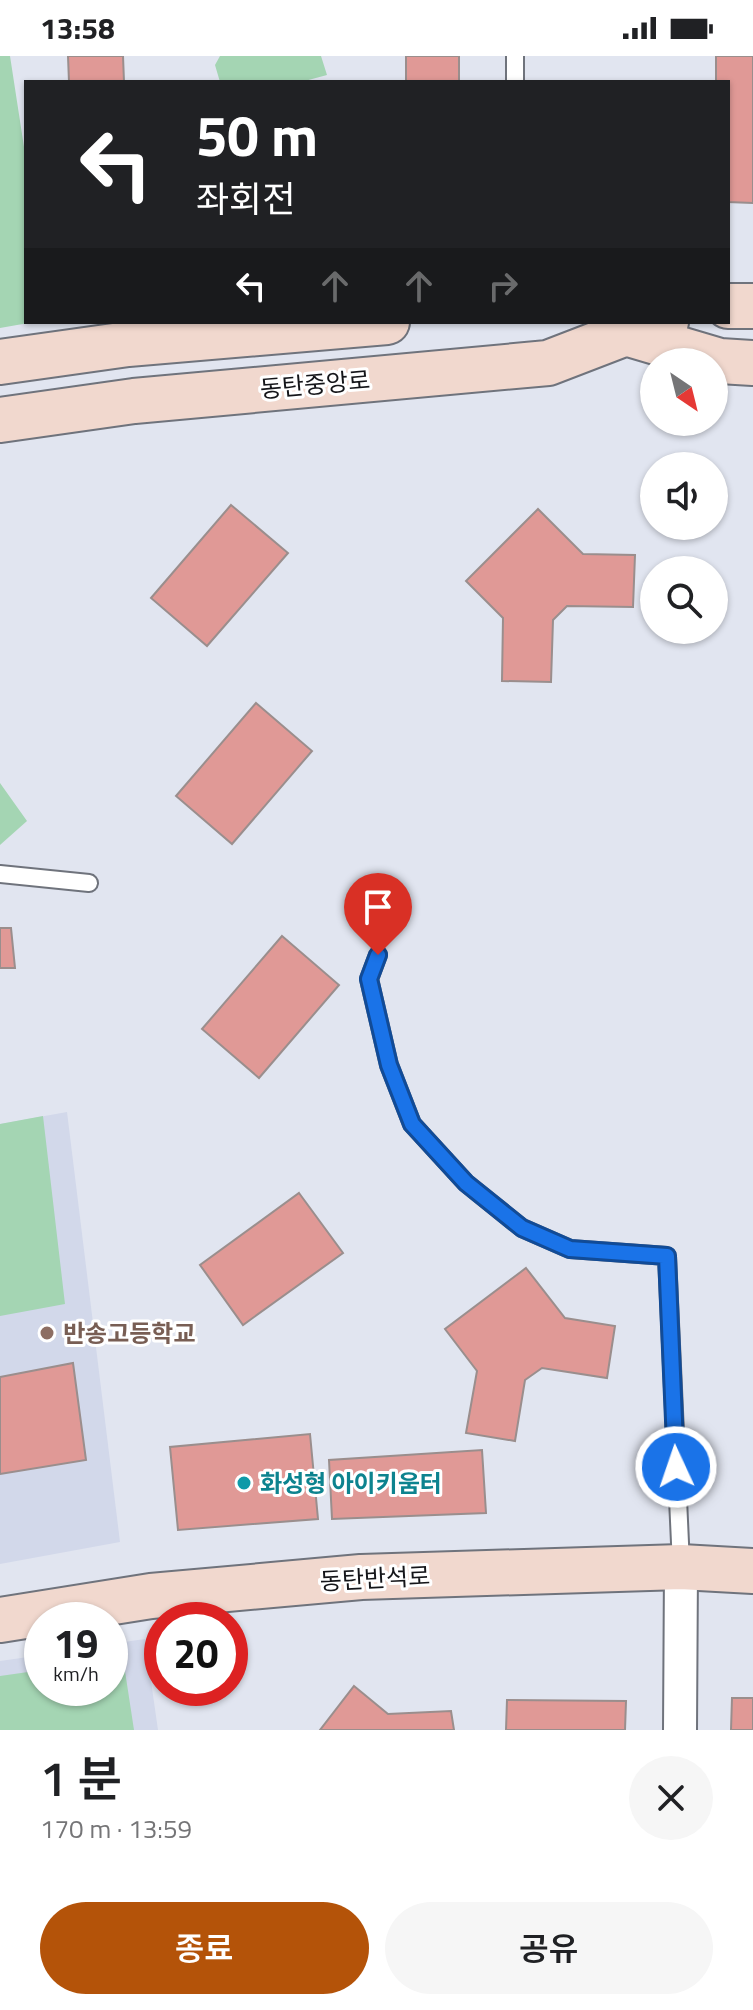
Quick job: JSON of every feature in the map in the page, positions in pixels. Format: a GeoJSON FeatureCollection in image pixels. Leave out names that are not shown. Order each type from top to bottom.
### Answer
{"type":"FeatureCollection","features":[{"type":"Feature","properties":{"kind":"street"},"geometry":{"type":"LineString","coordinates":[[730,306],[753,306]]}},
{"type":"Feature","properties":{"kind":"street"},"geometry":{"type":"LineString","coordinates":[[0,362],[128,344],[363,324]]}},
{"type":"Feature","properties":{"kind":"street","name":"동탄중앙로"},"geometry":{"type":"LineString","coordinates":[[0,420],[134,401],[548,363],[627,325],[720,361],[753,363]]}},
{"type":"Feature","properties":{"kind":"street"},"geometry":{"type":"LineString","coordinates":[[680,1730],[681,1567]]}},
{"type":"Feature","properties":{"kind":"street","name":"동탄반석로"},"geometry":{"type":"LineString","coordinates":[[0,1620],[151,1596],[361,1577],[681,1567],[753,1571]]}},
{"type":"Feature","properties":{"kind":"lane"},"geometry":{"type":"LineString","coordinates":[[515,56],[515,80]]}},
{"type":"Feature","properties":{"kind":"lane"},"geometry":{"type":"LineString","coordinates":[[0,874],[89,883]]}},
{"type":"Feature","properties":{"kind":"lane"},"geometry":{"type":"LineString","coordinates":[[378,955],[369,979],[389,1065],[412,1124],[466,1183],[522,1228],[570,1249],[667,1256],[681,1567]]}},
{"type":"Feature","properties":{"kind":"shaded area","name":"반송고등학교"},"geometry":{"type":"Polygon","coordinates":[[[67,1112],[120,1542],[0,1564],[0,1124],[67,1112]]]}},
{"type":"Feature","properties":{"kind":"shaded area"},"geometry":{"type":"Polygon","coordinates":[[[144,1639],[144,1706],[155,1706],[158,1730],[0,1730],[0,1661],[24,1658],[24,1706],[128,1706],[128,1641],[144,1639]]]}},
{"type":"Feature","properties":{"kind":"green space"},"geometry":{"type":"Polygon","coordinates":[[[0,56],[10,56],[24,147],[24,324],[0,328],[0,56]]]}},
{"type":"Feature","properties":{"kind":"green space"},"geometry":{"type":"Polygon","coordinates":[[[220,56],[321,56],[327,75],[308,80],[219,80],[215,65],[220,56]]]}},
{"type":"Feature","properties":{"kind":"green space"},"geometry":{"type":"Polygon","coordinates":[[[0,783],[27,821],[0,845],[0,783]]]}},
{"type":"Feature","properties":{"kind":"green space"},"geometry":{"type":"Polygon","coordinates":[[[43,1116],[65,1304],[0,1316],[0,1124],[43,1116]]]}},
{"type":"Feature","properties":{"kind":"green space"},"geometry":{"type":"Polygon","coordinates":[[[24,1673],[24,1706],[128,1706],[128,1691],[134,1730],[0,1730],[0,1676],[24,1673]]]}},
{"type":"Feature","properties":{"kind":"building"},"geometry":{"type":"Polygon","coordinates":[[[68,56],[123,56],[124,80],[69,80],[68,56]]]}},
{"type":"Feature","properties":{"kind":"building"},"geometry":{"type":"Polygon","coordinates":[[[406,56],[459,56],[459,80],[406,80],[406,56]]]}},
{"type":"Feature","properties":{"kind":"building"},"geometry":{"type":"Polygon","coordinates":[[[716,56],[753,56],[753,203],[730,202],[730,80],[716,80],[716,56]]]}},
{"type":"Feature","properties":{"kind":"building"},"geometry":{"type":"Polygon","coordinates":[[[231,505],[288,553],[207,646],[151,598],[231,505]]]}},
{"type":"Feature","properties":{"kind":"building"},"geometry":{"type":"Polygon","coordinates":[[[538,509],[583,554],[635,555],[633,607],[567,606],[553,620],[551,682],[502,681],[503,618],[466,581],[538,509]]]}},
{"type":"Feature","properties":{"kind":"building"},"geometry":{"type":"Polygon","coordinates":[[[256,703],[312,751],[232,844],[176,796],[256,703]]]}},
{"type":"Feature","properties":{"kind":"building"},"geometry":{"type":"Polygon","coordinates":[[[0,928],[11,928],[15,968],[0,968],[0,928]]]}},
{"type":"Feature","properties":{"kind":"building"},"geometry":{"type":"Polygon","coordinates":[[[282,936],[339,985],[259,1078],[202,1029],[282,936]]]}},
{"type":"Feature","properties":{"kind":"building"},"geometry":{"type":"Polygon","coordinates":[[[299,1193],[343,1253],[243,1325],[200,1265],[299,1193]]]}},
{"type":"Feature","properties":{"kind":"building"},"geometry":{"type":"Polygon","coordinates":[[[526,1268],[565,1318],[615,1326],[607,1378],[542,1368],[525,1380],[515,1441],[466,1433],[477,1371],[445,1329],[526,1268]]]}},
{"type":"Feature","properties":{"kind":"building","name":"반송고등학교"},"geometry":{"type":"Polygon","coordinates":[[[73,1363],[86,1460],[0,1474],[0,1377],[73,1363]]]}},
{"type":"Feature","properties":{"kind":"building","name":"화성형 아이키움터"},"geometry":{"type":"Polygon","coordinates":[[[310,1434],[318,1519],[178,1530],[170,1447],[310,1434]]]}},
{"type":"Feature","properties":{"kind":"building"},"geometry":{"type":"Polygon","coordinates":[[[482,1450],[486,1513],[332,1519],[329,1460],[482,1450]]]}},
{"type":"Feature","properties":{"kind":"building"},"geometry":{"type":"Polygon","coordinates":[[[354,1686],[388,1714],[451,1711],[454,1730],[320,1730],[354,1686]]]}},
{"type":"Feature","properties":{"kind":"building"},"geometry":{"type":"Polygon","coordinates":[[[732,1698],[753,1698],[753,1730],[731,1730],[732,1698]]]}},
{"type":"Feature","properties":{"kind":"building"},"geometry":{"type":"Polygon","coordinates":[[[507,1700],[626,1701],[625,1730],[506,1730],[507,1700]]]}},
{"type":"Feature","properties":{"kind":"place","name":"반송고등학교"},"geometry":{"type":"Point","coordinates":[47,1333]}},
{"type":"Feature","properties":{"kind":"place","name":"화성형 아이키움터"},"geometry":{"type":"Point","coordinates":[244,1483]}},
{"type":"Feature","properties":{"kind":"route"},"geometry":{"type":"LineString","coordinates":[[378,955],[369,979],[389,1065],[412,1124],[466,1183],[522,1228],[570,1249],[667,1256],[676,1467]]}}]}
